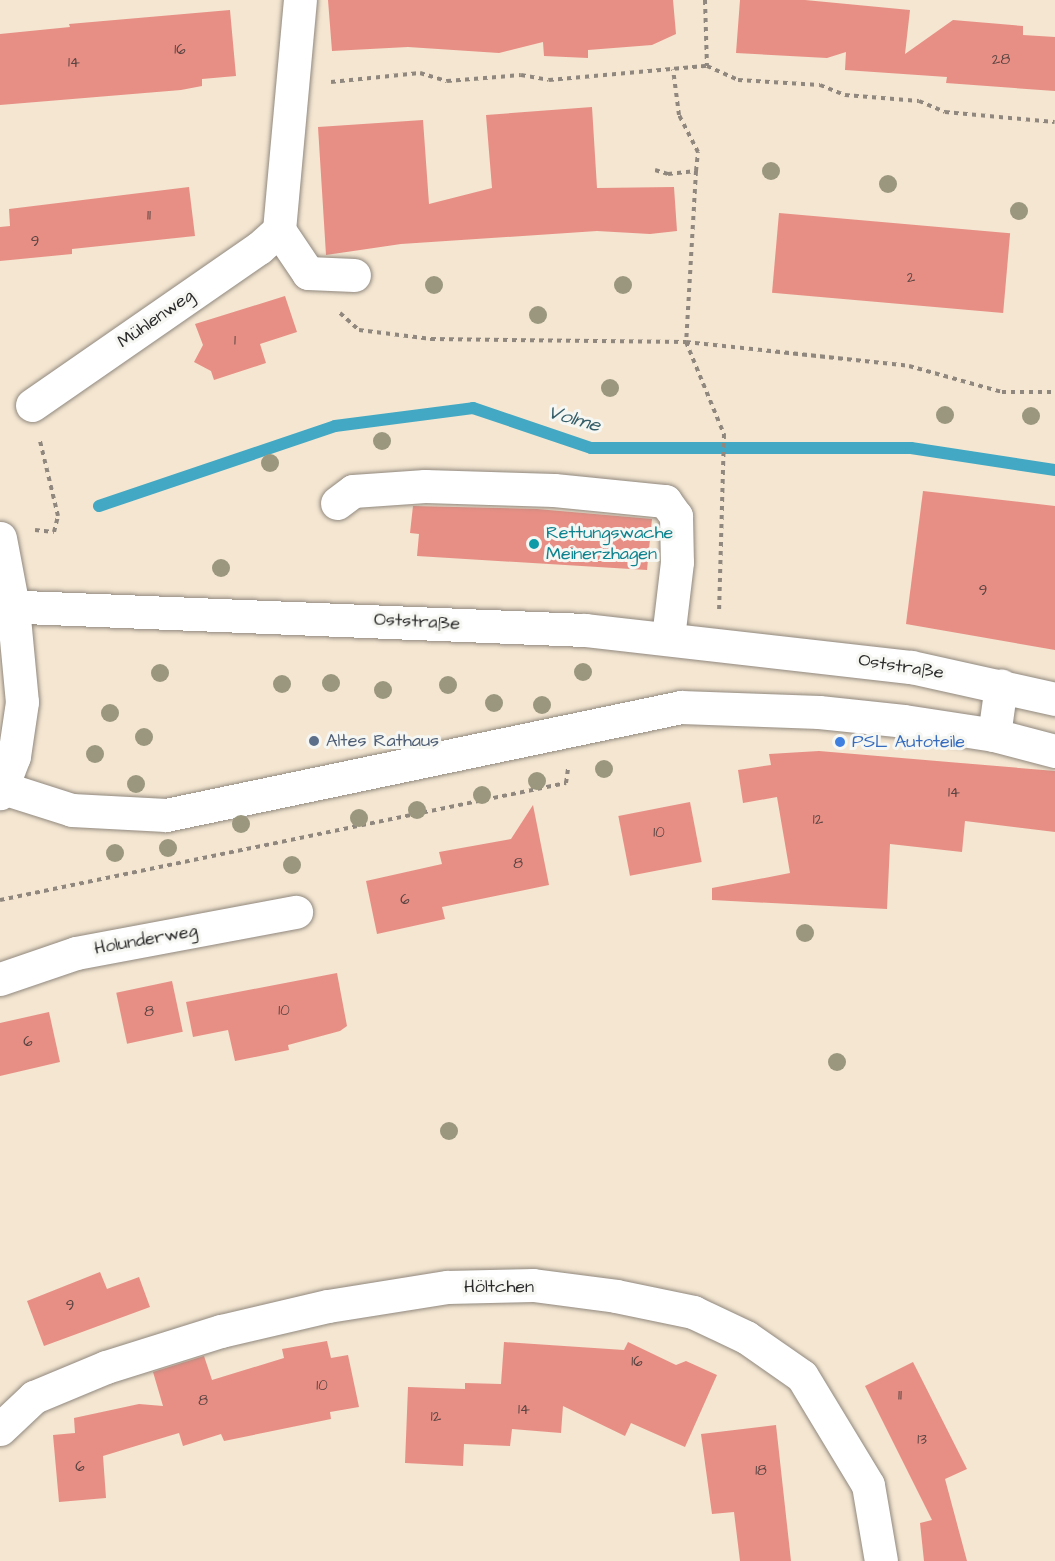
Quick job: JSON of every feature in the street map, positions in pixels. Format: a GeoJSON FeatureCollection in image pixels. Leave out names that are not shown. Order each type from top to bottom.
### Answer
{"type":"FeatureCollection","features":[{"type":"Feature","properties":{"kind":"street"},"geometry":{"type":"LineString","coordinates":[[300,0],[279,230],[308,273],[354,275]]}},
{"type":"Feature","properties":{"kind":"street","name":"Mühlenweg"},"geometry":{"type":"LineString","coordinates":[[32,405],[259,248],[279,230]]}},
{"type":"Feature","properties":{"kind":"street"},"geometry":{"type":"LineString","coordinates":[[337,503],[353,491],[425,486],[554,490],[665,501],[676,516],[676,595],[668,638]]}},
{"type":"Feature","properties":{"kind":"street"},"geometry":{"type":"LineString","coordinates":[[0,538],[7,606],[22,702],[14,756],[1,790],[72,810],[166,815],[681,707],[819,712],[994,735],[1055,751]]}},
{"type":"Feature","properties":{"kind":"street","name":"Oststraße"},"geometry":{"type":"LineString","coordinates":[[7,606],[550,628],[718,642],[911,668],[1001,685],[1055,699]]}},
{"type":"Feature","properties":{"kind":"street"},"geometry":{"type":"LineString","coordinates":[[994,735],[1001,685]]}},
{"type":"Feature","properties":{"kind":"street","name":"Holunderweg"},"geometry":{"type":"LineString","coordinates":[[0,979],[76,953],[296,912]]}},
{"type":"Feature","properties":{"kind":"street","name":"Höltchen"},"geometry":{"type":"LineString","coordinates":[[0,1429],[34,1398],[106,1367],[221,1331],[328,1306],[447,1287],[533,1285],[616,1296],[693,1312],[746,1337],[802,1376],[868,1485],[881,1561]]}},
{"type":"Feature","properties":{"kind":"path"},"geometry":{"type":"LineString","coordinates":[[705,0],[707,66]]}},
{"type":"Feature","properties":{"kind":"path"},"geometry":{"type":"LineString","coordinates":[[293,86],[420,73],[447,81],[521,75],[549,80],[707,66],[738,80],[820,85],[845,95],[919,101],[945,112],[1055,122]]}},
{"type":"Feature","properties":{"kind":"path"},"geometry":{"type":"LineString","coordinates":[[673,69],[678,115],[698,152],[686,342],[724,434],[718,642]]}},
{"type":"Feature","properties":{"kind":"path"},"geometry":{"type":"LineString","coordinates":[[655,170],[668,174],[696,171]]}},
{"type":"Feature","properties":{"kind":"path"},"geometry":{"type":"LineString","coordinates":[[308,273],[321,296],[359,330],[430,339],[686,342],[909,366],[1002,392],[1055,392]]}},
{"type":"Feature","properties":{"kind":"path"},"geometry":{"type":"LineString","coordinates":[[32,405],[58,516],[54,532],[33,530]]}},
{"type":"Feature","properties":{"kind":"path"},"geometry":{"type":"LineString","coordinates":[[0,900],[566,783],[574,729]]}},
{"type":"Feature","properties":{"kind":"building"},"geometry":{"type":"Polygon","coordinates":[[[328,0],[673,0],[676,34],[652,45],[588,50],[588,58],[544,56],[543,42],[499,53],[408,47],[332,51],[328,0]]]}},
{"type":"Feature","properties":{"kind":"building"},"geometry":{"type":"Polygon","coordinates":[[[740,0],[805,0],[910,10],[905,54],[953,20],[1023,26],[1023,35],[1055,37],[1055,91],[946,83],[947,77],[845,70],[846,52],[827,58],[736,53],[740,0]]]}},
{"type":"Feature","properties":{"kind":"building"},"geometry":{"type":"Polygon","coordinates":[[[230,10],[236,76],[202,79],[202,86],[181,90],[0,105],[0,34],[70,27],[69,24],[230,10]]]}},
{"type":"Feature","properties":{"kind":"building"},"geometry":{"type":"Polygon","coordinates":[[[592,107],[597,188],[674,187],[677,231],[650,234],[597,231],[401,244],[326,255],[318,127],[423,120],[429,204],[492,188],[486,115],[592,107]]]}},
{"type":"Feature","properties":{"kind":"building"},"geometry":{"type":"Polygon","coordinates":[[[189,187],[195,236],[72,249],[72,254],[0,261],[0,227],[10,226],[9,209],[189,187]]]}},
{"type":"Feature","properties":{"kind":"building"},"geometry":{"type":"Polygon","coordinates":[[[779,213],[1010,233],[1003,313],[772,293],[779,213]]]}},
{"type":"Feature","properties":{"kind":"building"},"geometry":{"type":"Polygon","coordinates":[[[285,296],[297,332],[260,344],[266,363],[214,380],[211,371],[194,362],[203,345],[195,324],[285,296]]]}},
{"type":"Feature","properties":{"kind":"building"},"geometry":{"type":"Polygon","coordinates":[[[923,491],[1055,506],[1055,650],[906,624],[923,491]]]}},
{"type":"Feature","properties":{"kind":"building","name":"Rettungswache Meinerzhagen"},"geometry":{"type":"Polygon","coordinates":[[[413,506],[537,509],[652,519],[647,570],[417,556],[419,534],[410,533],[413,506]]]}},
{"type":"Feature","properties":{"kind":"building"},"geometry":{"type":"Polygon","coordinates":[[[819,751],[1055,771],[1055,832],[965,821],[962,852],[890,844],[887,909],[712,900],[712,888],[790,873],[777,797],[743,803],[738,770],[771,765],[769,754],[819,751]]]}},
{"type":"Feature","properties":{"kind":"building"},"geometry":{"type":"Polygon","coordinates":[[[690,802],[702,862],[630,876],[618,816],[690,802]]]}},
{"type":"Feature","properties":{"kind":"building"},"geometry":{"type":"Polygon","coordinates":[[[533,805],[549,885],[442,907],[445,919],[377,934],[366,881],[442,864],[439,852],[511,839],[533,805]]]}},
{"type":"Feature","properties":{"kind":"building"},"geometry":{"type":"Polygon","coordinates":[[[337,973],[347,1026],[340,1031],[288,1045],[289,1050],[235,1061],[228,1030],[193,1037],[186,1002],[337,973]]]}},
{"type":"Feature","properties":{"kind":"building"},"geometry":{"type":"Polygon","coordinates":[[[172,981],[183,1032],[127,1044],[116,993],[172,981]]]}},
{"type":"Feature","properties":{"kind":"building"},"geometry":{"type":"Polygon","coordinates":[[[49,1012],[60,1062],[0,1076],[0,1023],[49,1012]]]}},
{"type":"Feature","properties":{"kind":"building"},"geometry":{"type":"Polygon","coordinates":[[[100,1272],[107,1289],[139,1277],[150,1307],[44,1346],[27,1301],[100,1272]]]}},
{"type":"Feature","properties":{"kind":"building"},"geometry":{"type":"Polygon","coordinates":[[[327,1341],[331,1358],[348,1355],[359,1407],[330,1412],[331,1419],[224,1441],[221,1434],[183,1446],[179,1433],[103,1456],[106,1498],[59,1502],[53,1435],[75,1433],[74,1418],[139,1404],[163,1406],[153,1372],[204,1356],[212,1380],[284,1358],[282,1349],[327,1341]]]}},
{"type":"Feature","properties":{"kind":"building"},"geometry":{"type":"Polygon","coordinates":[[[504,1342],[624,1350],[628,1342],[676,1365],[686,1361],[717,1375],[685,1447],[631,1423],[625,1436],[563,1406],[561,1433],[512,1429],[510,1446],[464,1444],[463,1466],[405,1463],[408,1387],[465,1389],[465,1383],[501,1384],[504,1342]]]}},
{"type":"Feature","properties":{"kind":"building"},"geometry":{"type":"Polygon","coordinates":[[[913,1362],[967,1469],[945,1479],[967,1561],[924,1561],[920,1523],[932,1520],[865,1386],[913,1362]]]}},
{"type":"Feature","properties":{"kind":"building"},"geometry":{"type":"Polygon","coordinates":[[[776,1425],[791,1561],[740,1561],[734,1512],[712,1514],[701,1434],[776,1425]]]}},
{"type":"Feature","properties":{"kind":"waterway","name":"Volme"},"geometry":{"type":"LineString","coordinates":[[99,506],[335,426],[473,408],[591,448],[911,448],[1055,470]]}},
{"type":"Feature","properties":{"kind":"place","name":"Rettungswache Meinerzhagen"},"geometry":{"type":"Point","coordinates":[534,544]}},
{"type":"Feature","properties":{"kind":"place","name":"Altes Rathaus"},"geometry":{"type":"Point","coordinates":[314,741]}},
{"type":"Feature","properties":{"kind":"place","name":"PSL Autoteile"},"geometry":{"type":"Point","coordinates":[840,742]}}]}
